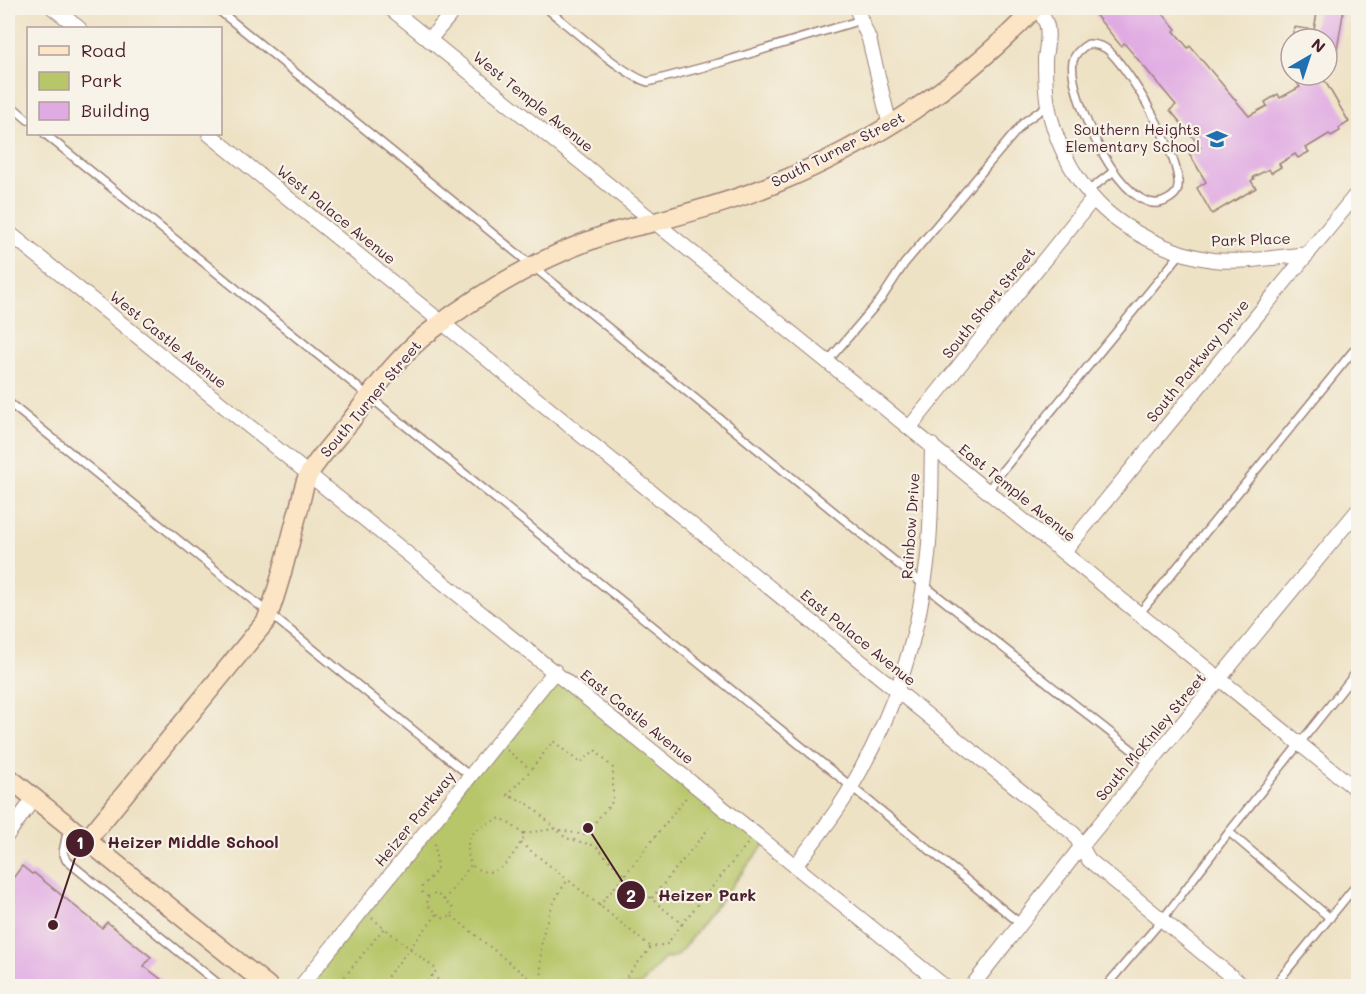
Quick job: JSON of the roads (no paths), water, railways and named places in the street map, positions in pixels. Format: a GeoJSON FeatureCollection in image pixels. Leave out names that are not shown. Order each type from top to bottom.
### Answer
{"type":"FeatureCollection","features":[{"type":"Feature","properties":{"kind":"main road","name":"South Turner Street"},"geometry":{"type":"LineString","coordinates":[[87,840],[266,621],[309,474],[369,398],[427,334],[487,292],[534,265],[606,235],[736,198],[774,184],[890,126],[934,96],[978,61],[1014,31],[1036,8]]}},
{"type":"Feature","properties":{"kind":"main road"},"geometry":{"type":"LineString","coordinates":[[8,777],[268,987]]}},
{"type":"Feature","properties":{"kind":"street"},"geometry":{"type":"LineString","coordinates":[[53,8],[78,27]]}},
{"type":"Feature","properties":{"kind":"street","name":"West Temple Avenue"},"geometry":{"type":"LineString","coordinates":[[390,8],[655,222]]}},
{"type":"Feature","properties":{"kind":"street"},"geometry":{"type":"LineString","coordinates":[[429,40],[456,8]]}},
{"type":"Feature","properties":{"kind":"street","name":"Park Place"},"geometry":{"type":"LineString","coordinates":[[1036,8],[1047,25],[1045,62],[1048,105],[1064,153],[1091,195],[1115,218],[1139,234],[1181,252],[1213,260],[1261,259],[1308,254]]}},
{"type":"Feature","properties":{"kind":"street"},"geometry":{"type":"LineString","coordinates":[[859,14],[868,39],[890,126]]}},
{"type":"Feature","properties":{"kind":"street","name":"West Palace Avenue"},"geometry":{"type":"LineString","coordinates":[[210,135],[443,323]]}},
{"type":"Feature","properties":{"kind":"street","name":"South Parkway Drive"},"geometry":{"type":"LineString","coordinates":[[1064,552],[1359,192]]}},
{"type":"Feature","properties":{"kind":"street","name":"South Short Street"},"geometry":{"type":"LineString","coordinates":[[910,428],[1091,195]]}},
{"type":"Feature","properties":{"kind":"street","name":"East Temple Avenue"},"geometry":{"type":"LineString","coordinates":[[655,222],[1359,791]]}},
{"type":"Feature","properties":{"kind":"street","name":"West Castle Avenue"},"geometry":{"type":"LineString","coordinates":[[8,232],[309,474]]}},
{"type":"Feature","properties":{"kind":"street","name":"East Palace Avenue"},"geometry":{"type":"LineString","coordinates":[[443,323],[1074,834],[1089,860],[1244,987]]}},
{"type":"Feature","properties":{"kind":"street","name":"Rainbow Drive"},"geometry":{"type":"LineString","coordinates":[[795,866],[831,819],[851,787],[871,751],[897,690],[913,639],[924,585],[932,445]]}},
{"type":"Feature","properties":{"kind":"street","name":"East Castle Avenue"},"geometry":{"type":"LineString","coordinates":[[309,474],[944,987]]}},
{"type":"Feature","properties":{"kind":"street","name":"South McKinley Street"},"geometry":{"type":"LineString","coordinates":[[972,987],[1081,847],[1359,510]]}},
{"type":"Feature","properties":{"kind":"street","name":"Heizer Parkway"},"geometry":{"type":"LineString","coordinates":[[301,987],[555,671]]}},
{"type":"Feature","properties":{"kind":"street"},"geometry":{"type":"LineString","coordinates":[[8,834],[34,798]]}},
{"type":"Feature","properties":{"kind":"lane"},"geometry":{"type":"LineString","coordinates":[[216,8],[924,585],[1150,764]]}},
{"type":"Feature","properties":{"kind":"lane"},"geometry":{"type":"LineString","coordinates":[[546,8],[619,65],[639,79],[648,82],[719,63],[859,14]]}},
{"type":"Feature","properties":{"kind":"lane"},"geometry":{"type":"LineString","coordinates":[[1088,44],[1097,44],[1119,61],[1149,108],[1168,146],[1178,181],[1177,191],[1173,197],[1161,204],[1151,204],[1136,196],[1114,171],[1082,107],[1073,77],[1073,61],[1076,54],[1088,44]]}},
{"type":"Feature","properties":{"kind":"lane"},"geometry":{"type":"LineString","coordinates":[[8,103],[27,119]]}},
{"type":"Feature","properties":{"kind":"lane"},"geometry":{"type":"LineString","coordinates":[[828,361],[881,299],[904,264],[1024,122],[1048,105]]}},
{"type":"Feature","properties":{"kind":"lane"},"geometry":{"type":"LineString","coordinates":[[46,135],[1021,924]]}},
{"type":"Feature","properties":{"kind":"lane"},"geometry":{"type":"LineString","coordinates":[[1091,195],[1114,171]]}},
{"type":"Feature","properties":{"kind":"lane"},"geometry":{"type":"LineString","coordinates":[[988,491],[1181,252]]}},
{"type":"Feature","properties":{"kind":"lane"},"geometry":{"type":"LineString","coordinates":[[1139,614],[1359,345]]}},
{"type":"Feature","properties":{"kind":"lane"},"geometry":{"type":"LineString","coordinates":[[8,402],[470,776]]}},
{"type":"Feature","properties":{"kind":"lane"},"geometry":{"type":"LineString","coordinates":[[1106,987],[1162,920],[1359,669]]}},
{"type":"Feature","properties":{"kind":"lane"},"geometry":{"type":"LineString","coordinates":[[69,826],[63,852],[66,860],[221,987]]}},
{"type":"Feature","properties":{"kind":"lane"},"geometry":{"type":"LineString","coordinates":[[1229,832],[1330,918]]}},
{"type":"Feature","properties":{"kind":"lane"},"geometry":{"type":"LineString","coordinates":[[1274,987],[1359,883]]}},
{"type":"Feature","properties":{"kind":"place","name":"Southern Heights Elementary School"},"geometry":{"type":"Point","coordinates":[1217,139]}},
{"type":"Feature","properties":{"kind":"place","name":"Heizer Park"},"geometry":{"type":"Point","coordinates":[588,828]}},
{"type":"Feature","properties":{"kind":"place","name":"Heizer Middle School"},"geometry":{"type":"Point","coordinates":[53,925]}}]}
